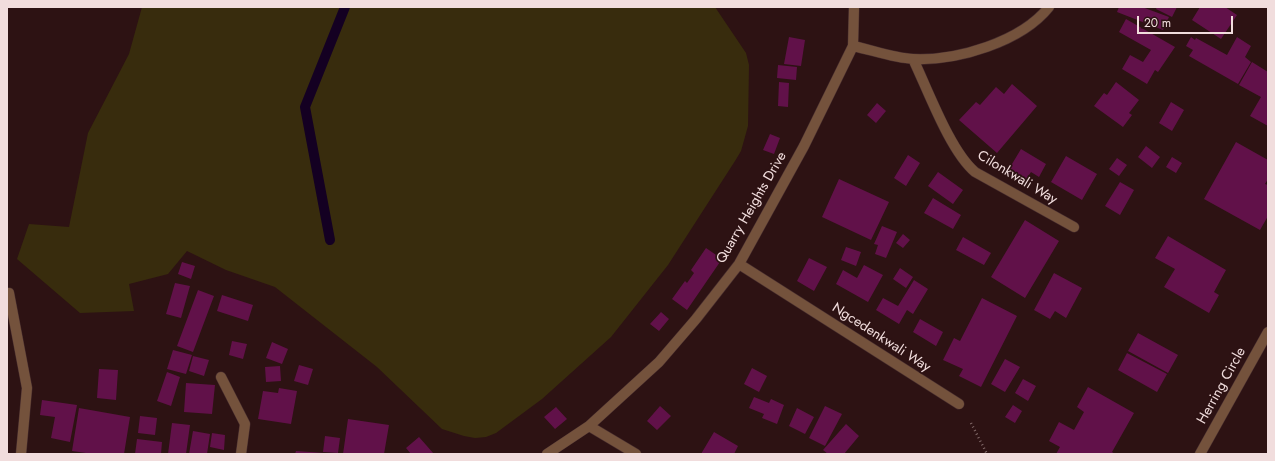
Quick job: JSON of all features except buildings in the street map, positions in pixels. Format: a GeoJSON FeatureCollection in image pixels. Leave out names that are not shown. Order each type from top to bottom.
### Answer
{"type":"FeatureCollection","features":[{"type":"Feature","properties":{"kind":"street","name":"Quarry Heights Drive"},"geometry":{"type":"LineString","coordinates":[[547,454],[589,426],[659,362],[739,264],[804,146],[853,46],[854,7]]}},
{"type":"Feature","properties":{"kind":"street"},"geometry":{"type":"LineString","coordinates":[[853,46],[913,59],[963,54],[989,48],[1041,17],[1049,7]]}},
{"type":"Feature","properties":{"kind":"street","name":"Cilonkwali Way"},"geometry":{"type":"LineString","coordinates":[[913,59],[950,136],[967,166],[980,176],[1074,227]]}},
{"type":"Feature","properties":{"kind":"street","name":"Ngcedenkwali Way"},"geometry":{"type":"LineString","coordinates":[[739,264],[959,404]]}},
{"type":"Feature","properties":{"kind":"street"},"geometry":{"type":"LineString","coordinates":[[7,293],[9,293],[27,388],[22,454]]}},
{"type":"Feature","properties":{"kind":"street","name":"Herring Circle"},"geometry":{"type":"LineString","coordinates":[[1200,454],[1268,332]]}},
{"type":"Feature","properties":{"kind":"street"},"geometry":{"type":"LineString","coordinates":[[221,377],[245,424],[241,454]]}},
{"type":"Feature","properties":{"kind":"street"},"geometry":{"type":"LineString","coordinates":[[589,426],[636,454]]}},
{"type":"Feature","properties":{"kind":"path"},"geometry":{"type":"LineString","coordinates":[[959,404],[978,434],[987,454]]}},
{"type":"Feature","properties":{"kind":"shaded area"},"geometry":{"type":"Polygon","coordinates":[[[142,7],[715,7],[746,53],[749,65],[748,126],[741,151],[668,265],[611,337],[542,399],[496,433],[486,437],[475,438],[464,436],[442,429],[377,367],[275,287],[226,270],[187,251],[168,274],[129,284],[134,311],[80,313],[17,259],[29,224],[69,227],[88,133],[129,54],[142,7]]]}},
{"type":"Feature","properties":{"kind":"waterway"},"geometry":{"type":"LineString","coordinates":[[330,240],[305,107],[345,7]]}}]}
